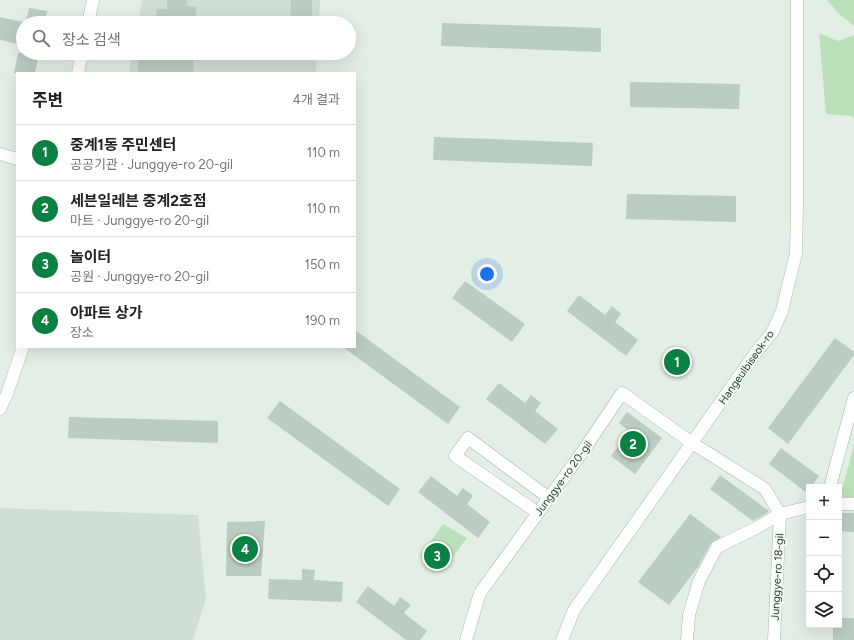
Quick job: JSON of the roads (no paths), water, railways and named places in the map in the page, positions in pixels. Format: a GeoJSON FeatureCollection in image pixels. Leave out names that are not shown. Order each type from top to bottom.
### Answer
{"type":"FeatureCollection","features":[{"type":"Feature","properties":{"kind":"street"},"geometry":{"type":"LineString","coordinates":[[90,16],[93,0]]}},
{"type":"Feature","properties":{"kind":"street","name":"Hangeulbiseok-ro"},"geometry":{"type":"LineString","coordinates":[[562,640],[574,610],[773,330],[782,311],[796,253],[797,0]]}},
{"type":"Feature","properties":{"kind":"street"},"geometry":{"type":"LineString","coordinates":[[78,72],[81,60]]}},
{"type":"Feature","properties":{"kind":"street"},"geometry":{"type":"LineString","coordinates":[[0,154],[16,159]]}},
{"type":"Feature","properties":{"kind":"street"},"geometry":{"type":"LineString","coordinates":[[0,409],[7,394],[23,348]]}},
{"type":"Feature","properties":{"kind":"street","name":"Junggye-ro 20-gil"},"geometry":{"type":"LineString","coordinates":[[466,640],[480,593],[583,451],[622,393],[692,443]]}},
{"type":"Feature","properties":{"kind":"street"},"geometry":{"type":"LineString","coordinates":[[831,484],[854,398]]}},
{"type":"Feature","properties":{"kind":"street"},"geometry":{"type":"LineString","coordinates":[[538,512],[455,456],[468,438],[549,498]]}},
{"type":"Feature","properties":{"kind":"street"},"geometry":{"type":"LineString","coordinates":[[692,443],[765,489],[780,514],[806,508]]}},
{"type":"Feature","properties":{"kind":"street"},"geometry":{"type":"LineString","coordinates":[[842,504],[854,504]]}},
{"type":"Feature","properties":{"kind":"street","name":"Junggye-ro 18-gil"},"geometry":{"type":"LineString","coordinates":[[687,640],[689,615],[699,581],[717,547],[756,528],[780,514]]}},
{"type":"Feature","properties":{"kind":"street","name":"Junggye-ro 18-gil"},"geometry":{"type":"LineString","coordinates":[[774,640],[780,514]]}},
{"type":"Feature","properties":{"kind":"place","name":"중계1동 주민센터"},"geometry":{"type":"Point","coordinates":[677,362]}},
{"type":"Feature","properties":{"kind":"place","name":"세븐일레븐 중계2호점"},"geometry":{"type":"Point","coordinates":[633,444]}},
{"type":"Feature","properties":{"kind":"place","name":"아파트 상가"},"geometry":{"type":"Point","coordinates":[245,549]}},
{"type":"Feature","properties":{"kind":"place","name":"놀이터"},"geometry":{"type":"Point","coordinates":[437,556]}}]}
